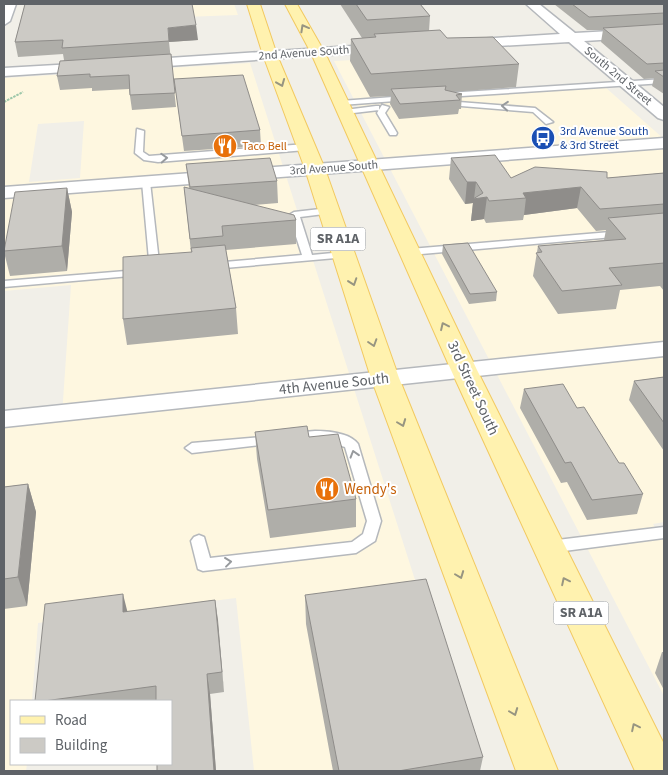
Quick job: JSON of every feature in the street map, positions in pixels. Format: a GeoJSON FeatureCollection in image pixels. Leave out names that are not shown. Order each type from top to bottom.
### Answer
{"type":"FeatureCollection","features":[{"type":"Feature","properties":{"kind":"main road","name":"SR A1A"},"geometry":{"type":"LineString","coordinates":[[253,4],[270,55],[315,169],[385,378],[537,771]]}},
{"type":"Feature","properties":{"kind":"main road","name":"3rd Street South"},"geometry":{"type":"LineString","coordinates":[[291,4],[318,53],[464,370],[656,771]]}},
{"type":"Feature","properties":{"kind":"street"},"geometry":{"type":"LineString","coordinates":[[4,21],[10,4]]}},
{"type":"Feature","properties":{"kind":"street","name":"South 2nd Street"},"geometry":{"type":"LineString","coordinates":[[532,4],[664,115]]}},
{"type":"Feature","properties":{"kind":"street"},"geometry":{"type":"LineString","coordinates":[[452,44],[664,32]]}},
{"type":"Feature","properties":{"kind":"street","name":"2nd Avenue South"},"geometry":{"type":"LineString","coordinates":[[4,72],[396,48]]}},
{"type":"Feature","properties":{"kind":"street","name":"3rd Avenue South"},"geometry":{"type":"LineString","coordinates":[[4,193],[664,143]]}},
{"type":"Feature","properties":{"kind":"street","name":"4th Avenue South"},"geometry":{"type":"LineString","coordinates":[[4,419],[664,350]]}},
{"type":"Feature","properties":{"kind":"lane"},"geometry":{"type":"LineString","coordinates":[[434,96],[664,81]]}},
{"type":"Feature","properties":{"kind":"lane"},"geometry":{"type":"LineString","coordinates":[[414,101],[385,107],[343,107],[414,101]]}},
{"type":"Feature","properties":{"kind":"lane"},"geometry":{"type":"LineString","coordinates":[[441,104],[460,102],[535,110],[549,122]]}},
{"type":"Feature","properties":{"kind":"lane"},"geometry":{"type":"LineString","coordinates":[[385,107],[381,112],[393,133]]}},
{"type":"Feature","properties":{"kind":"lane"},"geometry":{"type":"LineString","coordinates":[[140,131],[139,153],[147,158],[158,159],[306,147]]}},
{"type":"Feature","properties":{"kind":"lane"},"geometry":{"type":"LineString","coordinates":[[4,284],[160,271],[146,182]]}},
{"type":"Feature","properties":{"kind":"lane"},"geometry":{"type":"LineString","coordinates":[[308,258],[294,215],[329,211]]}},
{"type":"Feature","properties":{"kind":"lane"},"geometry":{"type":"LineString","coordinates":[[410,252],[635,232]]}},
{"type":"Feature","properties":{"kind":"lane"},"geometry":{"type":"LineString","coordinates":[[203,267],[343,255]]}},
{"type":"Feature","properties":{"kind":"lane"},"geometry":{"type":"LineString","coordinates":[[192,448],[317,435],[338,437],[351,444],[374,521],[370,537],[356,546],[203,565],[199,541]]}},
{"type":"Feature","properties":{"kind":"lane"},"geometry":{"type":"LineString","coordinates":[[549,548],[664,532]]}},
{"type":"Feature","properties":{"kind":"shaded area"},"geometry":{"type":"Polygon","coordinates":[[[181,4],[234,4],[238,15],[184,17],[181,4]]]}},
{"type":"Feature","properties":{"kind":"shaded area"},"geometry":{"type":"Polygon","coordinates":[[[372,59],[398,101],[605,87],[664,139],[664,232],[600,238],[628,273],[664,269],[664,522],[653,524],[664,542],[664,696],[334,61],[372,59]]]}},
{"type":"Feature","properties":{"kind":"shaded area"},"geometry":{"type":"Polygon","coordinates":[[[250,63],[476,771],[254,771],[236,598],[38,623],[32,700],[10,700],[10,765],[27,765],[26,771],[4,771],[4,421],[62,415],[71,285],[4,291],[4,78],[250,63]],[[84,121],[38,124],[29,182],[80,178],[84,121]]]}},
{"type":"Feature","properties":{"kind":"building"},"geometry":{"type":"Polygon","coordinates":[[[25,4],[192,4],[196,25],[168,28],[169,41],[62,48],[63,40],[15,42],[25,4]]]}},
{"type":"Feature","properties":{"kind":"building"},"geometry":{"type":"Polygon","coordinates":[[[356,4],[420,4],[430,16],[367,20],[356,4]]]}},
{"type":"Feature","properties":{"kind":"building"},"geometry":{"type":"Polygon","coordinates":[[[572,4],[664,4],[664,13],[589,17],[572,4]]]}},
{"type":"Feature","properties":{"kind":"building"},"geometry":{"type":"Polygon","coordinates":[[[664,24],[664,63],[647,64],[603,28],[664,24]]]}},
{"type":"Feature","properties":{"kind":"building"},"geometry":{"type":"Polygon","coordinates":[[[440,30],[447,38],[493,37],[519,64],[371,74],[351,39],[376,37],[374,34],[440,30]]]}},
{"type":"Feature","properties":{"kind":"building"},"geometry":{"type":"Polygon","coordinates":[[[171,54],[175,93],[130,95],[129,75],[90,77],[90,74],[57,76],[60,61],[171,54]]]}},
{"type":"Feature","properties":{"kind":"building"},"geometry":{"type":"Polygon","coordinates":[[[664,70],[664,77],[655,71],[664,70]]]}},
{"type":"Feature","properties":{"kind":"building"},"geometry":{"type":"Polygon","coordinates":[[[243,75],[260,130],[182,136],[174,79],[243,75]]]}},
{"type":"Feature","properties":{"kind":"building"},"geometry":{"type":"Polygon","coordinates":[[[446,86],[445,90],[462,94],[456,95],[460,100],[400,104],[391,89],[446,86]]]}},
{"type":"Feature","properties":{"kind":"building"},"geometry":{"type":"Polygon","coordinates":[[[495,155],[511,178],[535,167],[607,172],[607,178],[664,173],[664,204],[600,209],[581,187],[523,193],[526,198],[489,201],[487,197],[473,199],[483,193],[476,182],[467,182],[451,158],[495,155]]]}},
{"type":"Feature","properties":{"kind":"building"},"geometry":{"type":"Polygon","coordinates":[[[270,158],[277,181],[190,187],[186,164],[270,158]]]}},
{"type":"Feature","properties":{"kind":"building"},"geometry":{"type":"Polygon","coordinates":[[[184,187],[294,215],[296,220],[222,226],[223,236],[190,239],[184,187]]]}},
{"type":"Feature","properties":{"kind":"building"},"geometry":{"type":"Polygon","coordinates":[[[67,188],[62,246],[4,251],[15,192],[67,188]]]}},
{"type":"Feature","properties":{"kind":"building"},"geometry":{"type":"Polygon","coordinates":[[[664,213],[664,263],[609,268],[622,285],[562,291],[536,253],[542,252],[538,246],[626,239],[608,218],[664,213]]]}},
{"type":"Feature","properties":{"kind":"building"},"geometry":{"type":"Polygon","coordinates":[[[468,243],[497,292],[470,294],[443,245],[468,243]]]}},
{"type":"Feature","properties":{"kind":"building"},"geometry":{"type":"Polygon","coordinates":[[[225,245],[236,308],[123,319],[123,257],[192,252],[191,248],[225,245]]]}},
{"type":"Feature","properties":{"kind":"building"},"geometry":{"type":"Polygon","coordinates":[[[664,377],[664,423],[634,381],[664,377]]]}},
{"type":"Feature","properties":{"kind":"building"},"geometry":{"type":"Polygon","coordinates":[[[563,384],[577,408],[584,407],[619,463],[624,463],[643,494],[592,500],[571,462],[565,463],[524,389],[563,384]]]}},
{"type":"Feature","properties":{"kind":"building"},"geometry":{"type":"Polygon","coordinates":[[[307,426],[309,437],[338,434],[356,499],[268,510],[255,432],[307,426]]]}},
{"type":"Feature","properties":{"kind":"building"},"geometry":{"type":"Polygon","coordinates":[[[28,484],[18,577],[4,579],[4,487],[28,484]]]}},
{"type":"Feature","properties":{"kind":"building"},"geometry":{"type":"Polygon","coordinates":[[[426,579],[483,757],[398,771],[339,771],[305,595],[426,579]]]}},
{"type":"Feature","properties":{"kind":"building"},"geometry":{"type":"Polygon","coordinates":[[[123,594],[123,612],[215,600],[222,672],[207,674],[214,771],[157,771],[157,765],[172,765],[172,700],[156,700],[156,686],[51,700],[35,700],[45,604],[123,594]]]}},
{"type":"Feature","properties":{"kind":"place","name":"3rd Avenue South & 3rd Street"},"geometry":{"type":"Point","coordinates":[543,138]}},
{"type":"Feature","properties":{"kind":"place","name":"Taco Bell"},"geometry":{"type":"Point","coordinates":[225,146]}},
{"type":"Feature","properties":{"kind":"place","name":"Wendy's"},"geometry":{"type":"Point","coordinates":[327,489]}}]}
